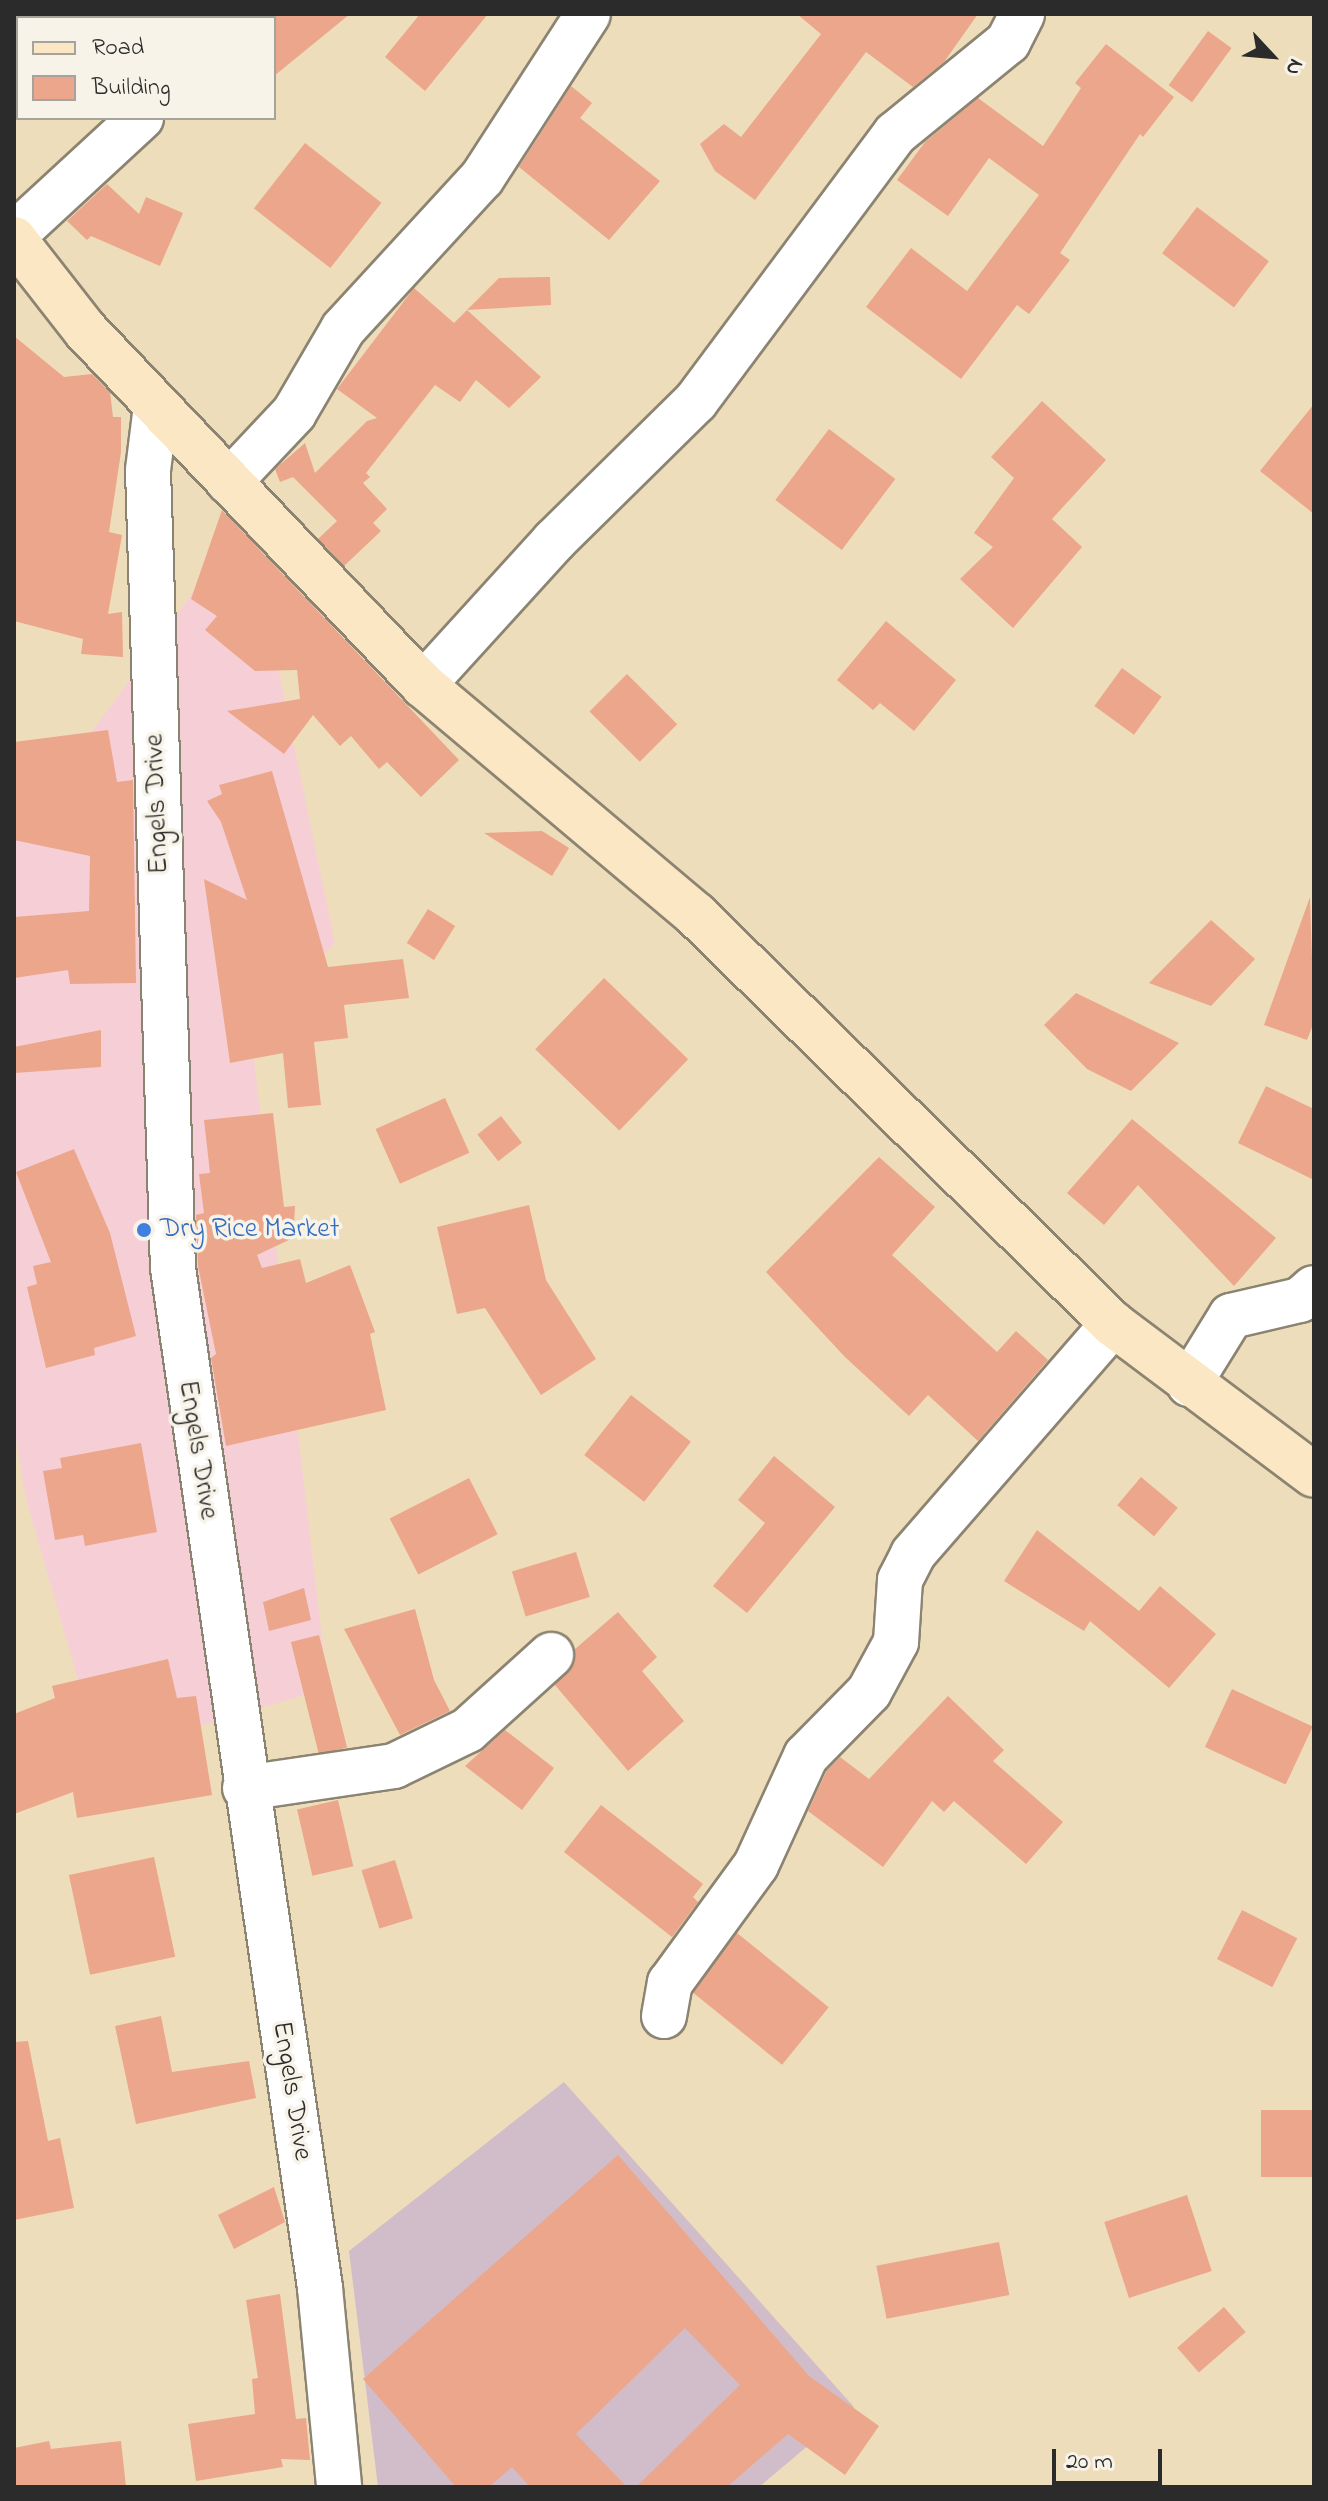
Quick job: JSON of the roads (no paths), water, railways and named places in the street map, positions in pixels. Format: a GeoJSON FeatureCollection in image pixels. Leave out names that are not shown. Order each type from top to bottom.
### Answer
{"type":"FeatureCollection","features":[{"type":"Feature","properties":{"kind":"main road"},"geometry":{"type":"LineString","coordinates":[[14,237],[86,331],[423,685],[696,915],[1113,1324],[1314,1475]]}},
{"type":"Feature","properties":{"kind":"street"},"geometry":{"type":"LineString","coordinates":[[229,482],[294,413],[343,329],[482,178],[588,14]]}},
{"type":"Feature","properties":{"kind":"street"},"geometry":{"type":"LineString","coordinates":[[423,685],[554,541],[696,401],[895,134],[1008,42],[1022,14]]}},
{"type":"Feature","properties":{"kind":"street"},"geometry":{"type":"LineString","coordinates":[[14,237],[139,120]]}},
{"type":"Feature","properties":{"kind":"street","name":"Engels Drive"},"geometry":{"type":"LineString","coordinates":[[156,406],[148,470],[173,1268],[245,1788],[320,2288],[339,2487]]}},
{"type":"Feature","properties":{"kind":"street"},"geometry":{"type":"LineString","coordinates":[[1189,1384],[1231,1316],[1300,1300],[1314,1288]]}},
{"type":"Feature","properties":{"kind":"street"},"geometry":{"type":"LineString","coordinates":[[664,2016],[670,1983],[756,1865],[806,1756],[869,1692],[896,1642],[900,1580],[913,1554],[1113,1324]]}},
{"type":"Feature","properties":{"kind":"street"},"geometry":{"type":"LineString","coordinates":[[245,1788],[394,1766],[468,1730],[551,1655]]}},
{"type":"Feature","properties":{"kind":"place","name":"Dry Rice Market"},"geometry":{"type":"Point","coordinates":[144,1230]}}]}
